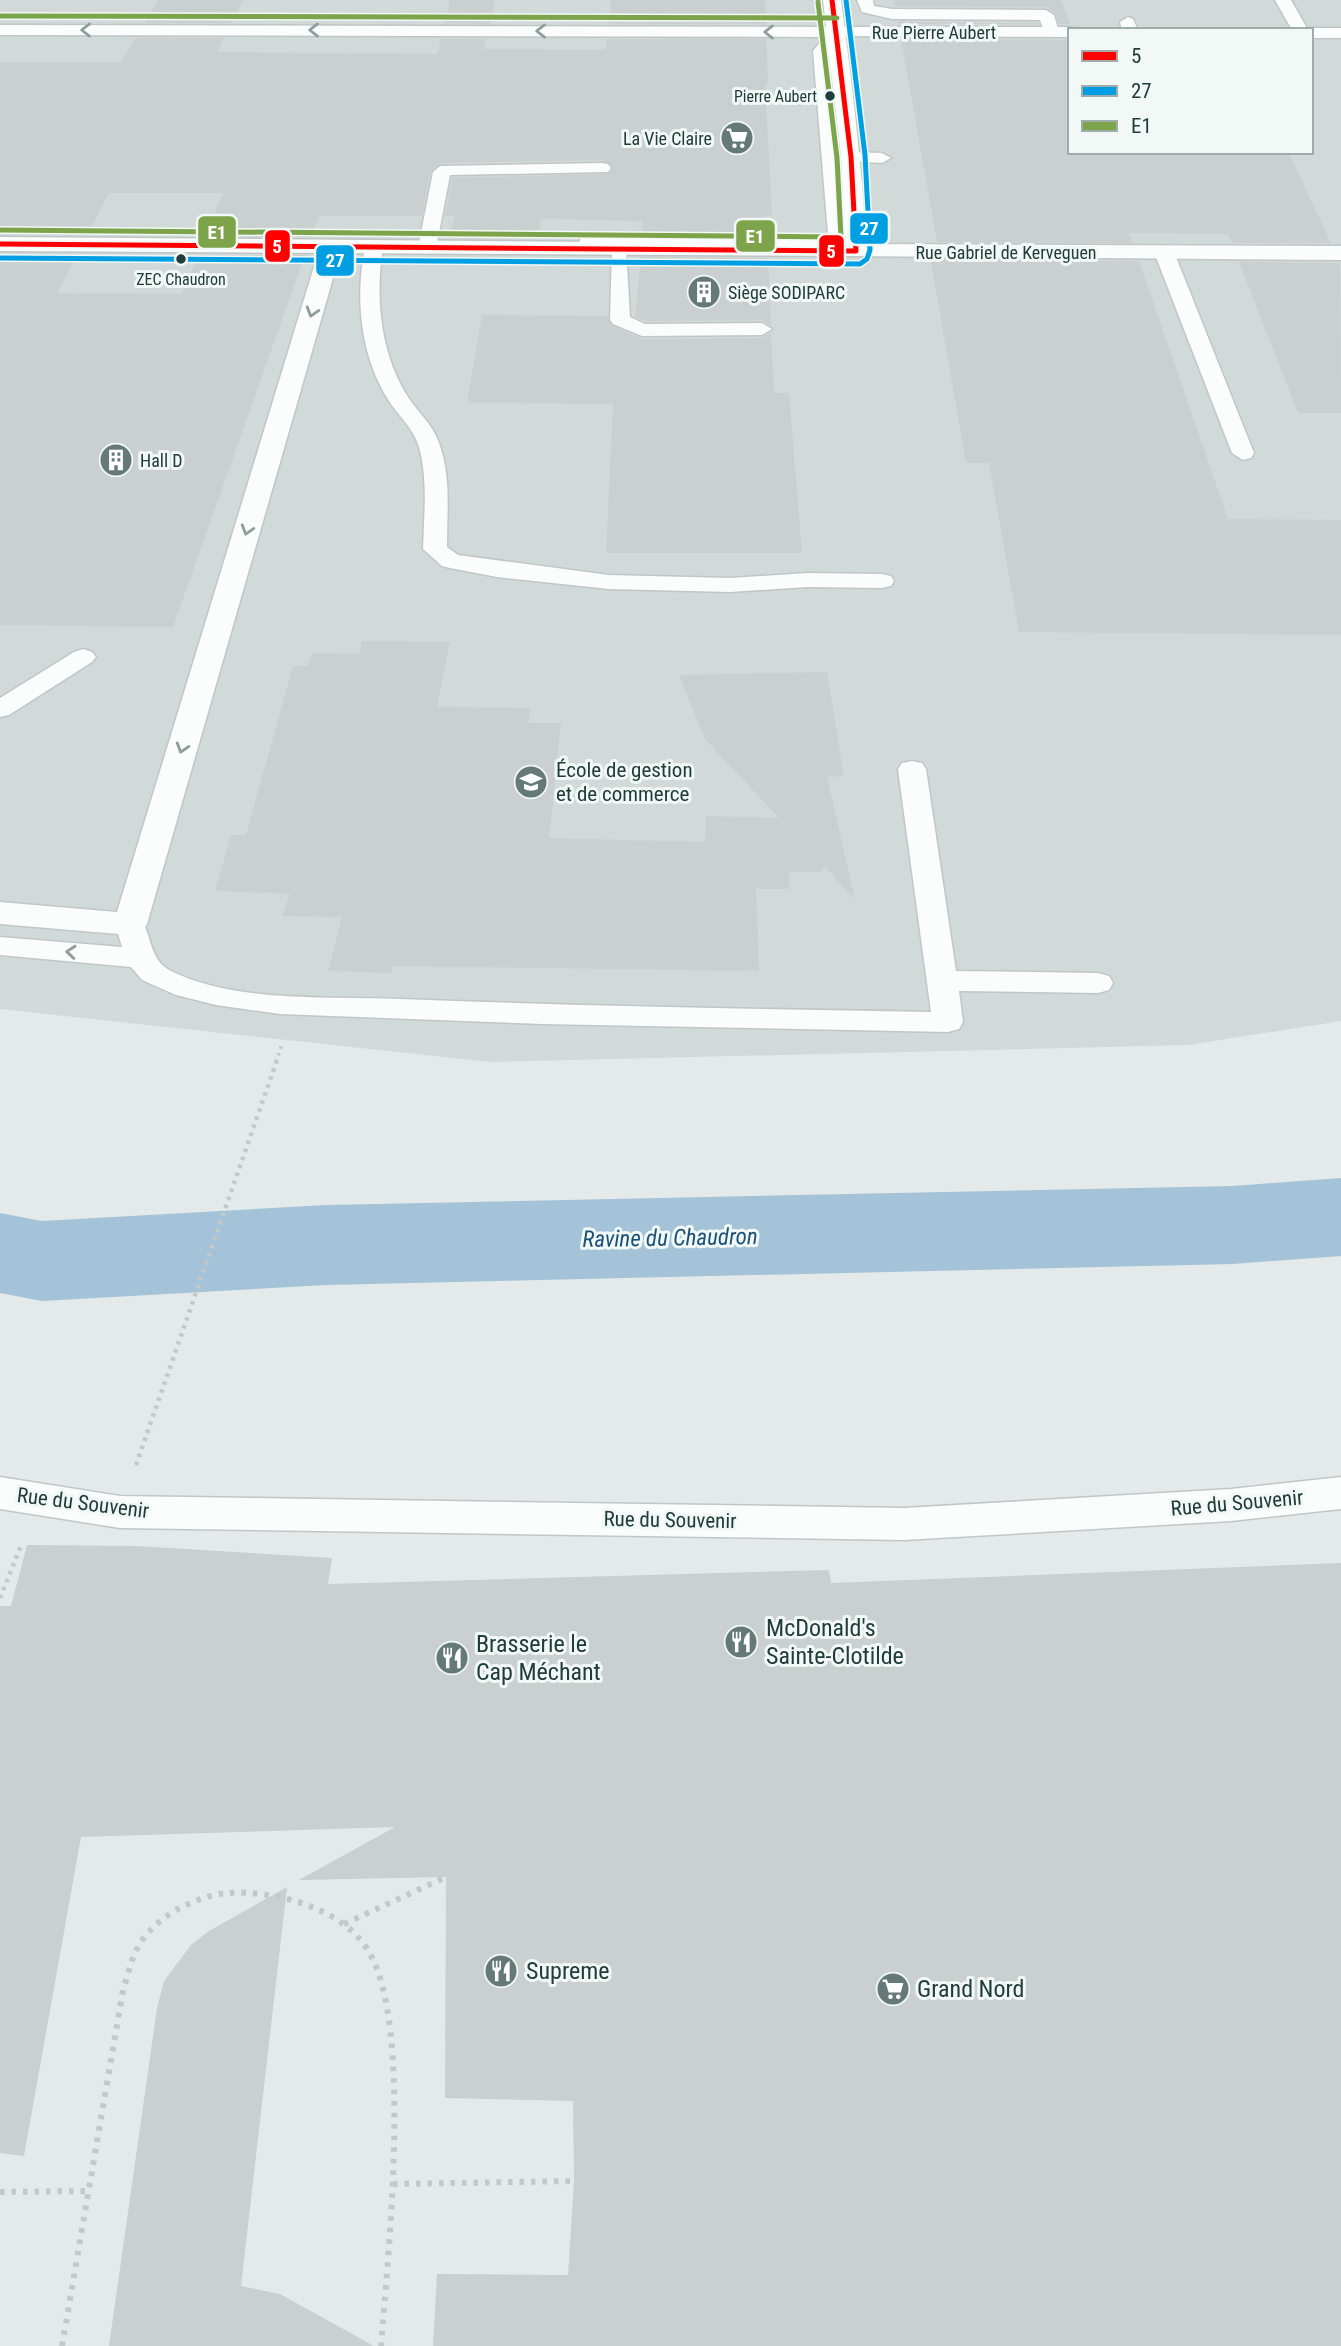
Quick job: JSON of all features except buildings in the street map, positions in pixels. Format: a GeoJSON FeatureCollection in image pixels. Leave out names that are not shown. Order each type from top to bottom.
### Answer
{"type":"FeatureCollection","features":[{"type":"Feature","properties":{"kind":"street"},"geometry":{"type":"LineString","coordinates":[[831,0],[851,157],[856,251]]}},
{"type":"Feature","properties":{"kind":"street","name":"Rue Pierre Aubert"},"geometry":{"type":"LineString","coordinates":[[0,30],[1060,32]]}},
{"type":"Feature","properties":{"kind":"street"},"geometry":{"type":"LineString","coordinates":[[1313,33],[1341,33]]}},
{"type":"Feature","properties":{"kind":"street","name":"Rue Gabriel de Kerveguen"},"geometry":{"type":"LineString","coordinates":[[0,242],[331,247],[428,244],[619,251],[1341,253]]}},
{"type":"Feature","properties":{"kind":"street"},"geometry":{"type":"LineString","coordinates":[[0,913],[130,924],[331,247]]}},
{"type":"Feature","properties":{"kind":"lane"},"geometry":{"type":"LineString","coordinates":[[866,0],[867,9],[892,14],[1046,15],[1060,32]]}},
{"type":"Feature","properties":{"kind":"lane"},"geometry":{"type":"LineString","coordinates":[[1283,0],[1299,28]]}},
{"type":"Feature","properties":{"kind":"lane"},"geometry":{"type":"LineString","coordinates":[[0,242],[820,243],[838,237],[821,51],[837,32]]}},
{"type":"Feature","properties":{"kind":"lane"},"geometry":{"type":"LineString","coordinates":[[851,157],[882,158]]}},
{"type":"Feature","properties":{"kind":"lane"},"geometry":{"type":"LineString","coordinates":[[428,244],[442,172],[446,170],[602,168]]}},
{"type":"Feature","properties":{"kind":"lane"},"geometry":{"type":"LineString","coordinates":[[374,247],[368,273],[373,335],[396,396],[424,431],[436,476],[435,549],[450,561],[497,570],[609,582],[730,585],[807,580],[882,582]]}},
{"type":"Feature","properties":{"kind":"lane"},"geometry":{"type":"LineString","coordinates":[[619,251],[620,320],[631,327],[642,330],[762,329]]}},
{"type":"Feature","properties":{"kind":"lane"},"geometry":{"type":"LineString","coordinates":[[1164,252],[1244,453]]}},
{"type":"Feature","properties":{"kind":"lane"},"geometry":{"type":"LineString","coordinates":[[0,709],[83,657]]}},
{"type":"Feature","properties":{"kind":"lane"},"geometry":{"type":"LineString","coordinates":[[130,924],[139,958],[158,977],[214,995],[297,1004],[565,1016],[948,1022],[912,769]]}},
{"type":"Feature","properties":{"kind":"lane"},"geometry":{"type":"LineString","coordinates":[[0,946],[139,958]]}},
{"type":"Feature","properties":{"kind":"lane"},"geometry":{"type":"LineString","coordinates":[[943,981],[1098,983]]}},
{"type":"Feature","properties":{"kind":"lane","name":"Rue du Souvenir"},"geometry":{"type":"LineString","coordinates":[[0,1493],[120,1512],[904,1524],[1231,1505],[1341,1493]]}},
{"type":"Feature","properties":{"kind":"path"},"geometry":{"type":"LineString","coordinates":[[120,1512],[297,1004]]}},
{"type":"Feature","properties":{"kind":"path"},"geometry":{"type":"LineString","coordinates":[[344,1924],[446,1877]]}},
{"type":"Feature","properties":{"kind":"path"},"geometry":{"type":"LineString","coordinates":[[62,2346],[86,2191],[123,1990],[140,1943],[175,1910],[225,1892],[265,1895],[303,1904],[344,1924],[369,1950],[391,2013],[393,2184],[381,2346]]}},
{"type":"Feature","properties":{"kind":"path"},"geometry":{"type":"LineString","coordinates":[[393,2184],[574,2181]]}},
{"type":"Feature","properties":{"kind":"path"},"geometry":{"type":"LineString","coordinates":[[0,2192],[86,2191]]}},
{"type":"Feature","properties":{"kind":"shaded area"},"geometry":{"type":"Polygon","coordinates":[[[0,0],[1341,0],[1341,1021],[1188,1045],[491,1062],[0,1009],[0,0]]]}},
{"type":"Feature","properties":{"kind":"waterway","name":"Ravine du Chaudron"},"geometry":{"type":"LineString","coordinates":[[0,1253],[42,1261],[326,1245],[1233,1225],[1341,1217]]}},
{"type":"Feature","properties":{"kind":"transit line","name":"5"},"geometry":{"type":"LineString","coordinates":[[0,244],[856,251],[851,157],[832,0]]}},
{"type":"Feature","properties":{"kind":"transit line","name":"27"},"geometry":{"type":"LineString","coordinates":[[0,258],[860,264],[867,259],[870,250],[865,155],[846,0]]}},
{"type":"Feature","properties":{"kind":"transit line","name":"E1"},"geometry":{"type":"LineString","coordinates":[[0,230],[841,237],[837,158],[818,2]]}},
{"type":"Feature","properties":{"kind":"transit line","name":"E1"},"geometry":{"type":"LineString","coordinates":[[0,16],[837,18]]}},
{"type":"Feature","properties":{"kind":"place","name":"Pierre Aubert"},"geometry":{"type":"Point","coordinates":[830,96]}},
{"type":"Feature","properties":{"kind":"place","name":"La Vie Claire"},"geometry":{"type":"Point","coordinates":[737,138]}},
{"type":"Feature","properties":{"kind":"place","name":"ZEC Chaudron"},"geometry":{"type":"Point","coordinates":[181,259]}},
{"type":"Feature","properties":{"kind":"place","name":"Siège SODIPARC"},"geometry":{"type":"Point","coordinates":[704,292]}},
{"type":"Feature","properties":{"kind":"place","name":"Hall D"},"geometry":{"type":"Point","coordinates":[116,460]}},
{"type":"Feature","properties":{"kind":"place","name":"École de gestion et de commerce"},"geometry":{"type":"Point","coordinates":[531,782]}},
{"type":"Feature","properties":{"kind":"place","name":"McDonald's Sainte-Clotilde"},"geometry":{"type":"Point","coordinates":[741,1642]}},
{"type":"Feature","properties":{"kind":"place","name":"Brasserie le Cap Méchant"},"geometry":{"type":"Point","coordinates":[452,1658]}},
{"type":"Feature","properties":{"kind":"place","name":"Supreme"},"geometry":{"type":"Point","coordinates":[501,1971]}},
{"type":"Feature","properties":{"kind":"place","name":"Grand Nord"},"geometry":{"type":"Point","coordinates":[893,1989]}}]}
